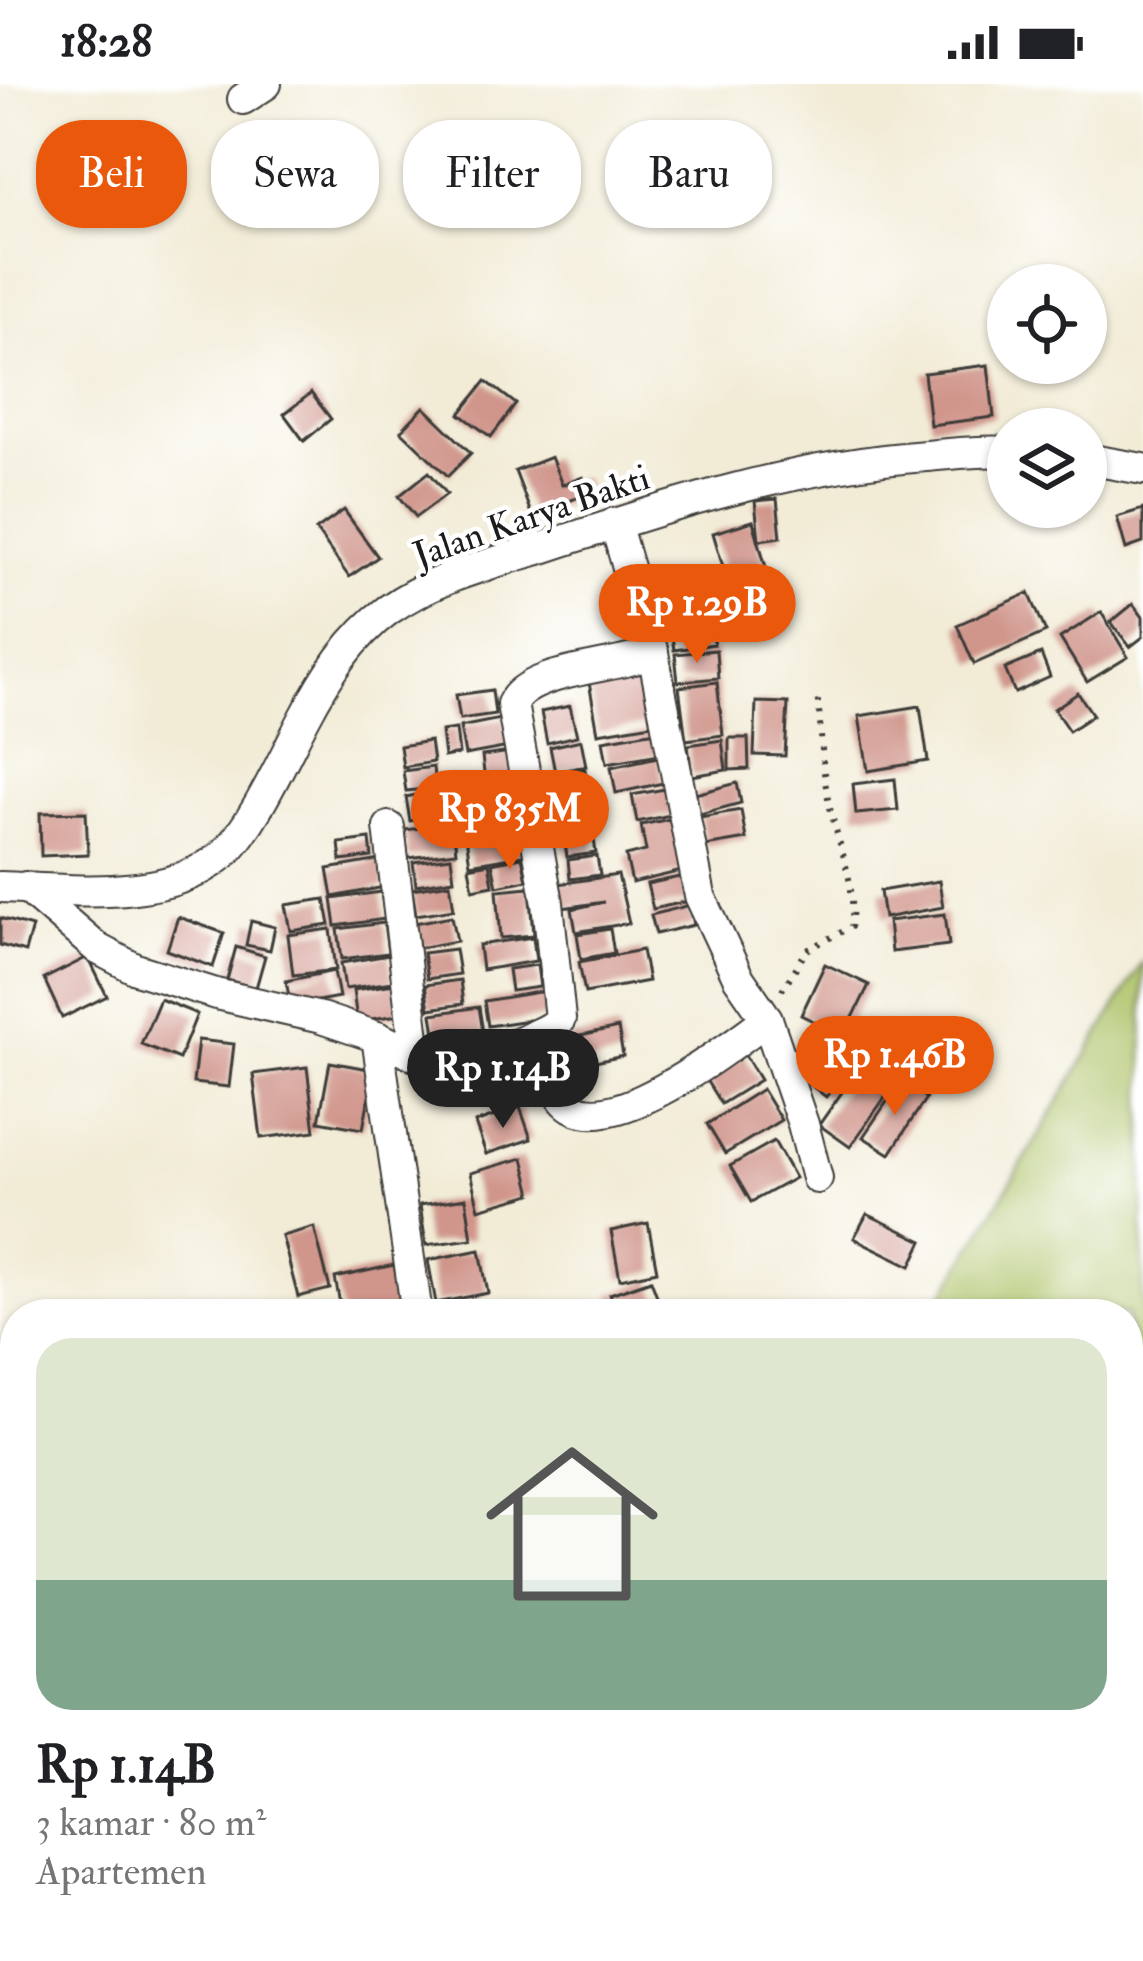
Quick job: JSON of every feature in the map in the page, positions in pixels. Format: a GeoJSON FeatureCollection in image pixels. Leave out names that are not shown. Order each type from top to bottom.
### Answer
{"type":"FeatureCollection","features":[{"type":"Feature","properties":{"kind":"street","name":"Jalan Karya Bakti"},"geometry":{"type":"LineString","coordinates":[[13,887],[126,888],[174,880],[218,859],[266,794],[326,678],[352,644],[386,612],[456,576],[615,523],[794,473],[847,462],[987,453]]}},
{"type":"Feature","properties":{"kind":"street"},"geometry":{"type":"LineString","coordinates":[[1107,463],[1143,469]]}},
{"type":"Feature","properties":{"kind":"street"},"geometry":{"type":"LineString","coordinates":[[615,523],[653,653],[700,896],[738,977],[767,1019],[817,1178]]}},
{"type":"Feature","properties":{"kind":"street"},"geometry":{"type":"LineString","coordinates":[[13,887],[98,949],[136,969],[216,994],[321,1018],[416,1055],[454,1062],[498,1051],[553,1028],[560,1019],[548,903],[512,704],[518,692],[536,680],[630,663],[653,653]]}},
{"type":"Feature","properties":{"kind":"street"},"geometry":{"type":"LineString","coordinates":[[389,827],[416,1055]]}},
{"type":"Feature","properties":{"kind":"street"},"geometry":{"type":"LineString","coordinates":[[498,1051],[525,1051],[539,1058],[572,1108],[590,1112],[661,1091],[767,1019]]}},
{"type":"Feature","properties":{"kind":"street"},"geometry":{"type":"LineString","coordinates":[[377,1037],[415,1299]]}},
{"type":"Feature","properties":{"kind":"path"},"geometry":{"type":"LineString","coordinates":[[767,1019],[797,961],[807,950],[850,927],[853,913],[828,800],[817,695]]}},
{"type":"Feature","properties":{"kind":"green space"},"geometry":{"type":"Polygon","coordinates":[[[1143,961],[1143,1299],[941,1299],[1143,961]]]}},
{"type":"Feature","properties":{"kind":"building"},"geometry":{"type":"Polygon","coordinates":[[[987,365],[993,408],[987,408],[987,418],[930,425],[924,373],[987,365]]]}},
{"type":"Feature","properties":{"kind":"building"},"geometry":{"type":"Polygon","coordinates":[[[486,381],[516,404],[491,437],[460,414],[486,381]]]}},
{"type":"Feature","properties":{"kind":"building"},"geometry":{"type":"Polygon","coordinates":[[[311,393],[331,419],[304,441],[284,414],[311,393]]]}},
{"type":"Feature","properties":{"kind":"building"},"geometry":{"type":"Polygon","coordinates":[[[424,407],[471,453],[448,476],[401,431],[424,407]]]}},
{"type":"Feature","properties":{"kind":"building"},"geometry":{"type":"Polygon","coordinates":[[[551,457],[562,485],[583,477],[589,493],[532,516],[515,471],[551,457]]]}},
{"type":"Feature","properties":{"kind":"building"},"geometry":{"type":"Polygon","coordinates":[[[429,472],[447,494],[416,517],[399,496],[429,472]]]}},
{"type":"Feature","properties":{"kind":"building"},"geometry":{"type":"Polygon","coordinates":[[[777,499],[781,537],[759,540],[755,501],[777,499]]]}},
{"type":"Feature","properties":{"kind":"building"},"geometry":{"type":"Polygon","coordinates":[[[1143,509],[1143,543],[1126,549],[1117,517],[1143,509]]]}},
{"type":"Feature","properties":{"kind":"building"},"geometry":{"type":"Polygon","coordinates":[[[344,510],[378,557],[349,577],[316,530],[344,510]]]}},
{"type":"Feature","properties":{"kind":"building"},"geometry":{"type":"Polygon","coordinates":[[[753,521],[773,592],[734,603],[713,533],[753,521]]]}},
{"type":"Feature","properties":{"kind":"building"},"geometry":{"type":"Polygon","coordinates":[[[1029,593],[1046,632],[974,664],[957,625],[1029,593]]]}},
{"type":"Feature","properties":{"kind":"building"},"geometry":{"type":"Polygon","coordinates":[[[1133,604],[1143,617],[1143,637],[1130,647],[1111,622],[1133,604]]]}},
{"type":"Feature","properties":{"kind":"building"},"geometry":{"type":"Polygon","coordinates":[[[1101,612],[1128,657],[1087,682],[1060,638],[1101,612]]]}},
{"type":"Feature","properties":{"kind":"building"},"geometry":{"type":"Polygon","coordinates":[[[710,618],[714,644],[674,650],[670,623],[710,618]]]}},
{"type":"Feature","properties":{"kind":"building"},"geometry":{"type":"Polygon","coordinates":[[[716,650],[718,678],[678,682],[675,654],[716,650]]]}},
{"type":"Feature","properties":{"kind":"building"},"geometry":{"type":"Polygon","coordinates":[[[1041,654],[1050,677],[1015,693],[1005,669],[1041,654]]]}},
{"type":"Feature","properties":{"kind":"building"},"geometry":{"type":"Polygon","coordinates":[[[650,672],[658,723],[598,733],[589,682],[650,672]]]}},
{"type":"Feature","properties":{"kind":"building"},"geometry":{"type":"Polygon","coordinates":[[[717,682],[723,735],[686,740],[679,687],[717,682]]]}},
{"type":"Feature","properties":{"kind":"building"},"geometry":{"type":"Polygon","coordinates":[[[492,690],[495,714],[460,719],[456,695],[492,690]]]}},
{"type":"Feature","properties":{"kind":"building"},"geometry":{"type":"Polygon","coordinates":[[[1078,693],[1093,715],[1069,731],[1054,709],[1078,693]]]}},
{"type":"Feature","properties":{"kind":"building"},"geometry":{"type":"Polygon","coordinates":[[[756,702],[788,703],[785,756],[754,755],[756,702]]]}},
{"type":"Feature","properties":{"kind":"building"},"geometry":{"type":"Polygon","coordinates":[[[570,706],[577,736],[547,743],[541,712],[570,706]]]}},
{"type":"Feature","properties":{"kind":"building"},"geometry":{"type":"Polygon","coordinates":[[[920,706],[928,761],[868,771],[859,716],[920,706]]]}},
{"type":"Feature","properties":{"kind":"building"},"geometry":{"type":"Polygon","coordinates":[[[505,718],[509,747],[465,755],[460,727],[505,718]]]}},
{"type":"Feature","properties":{"kind":"building"},"geometry":{"type":"Polygon","coordinates":[[[456,729],[459,754],[444,757],[441,731],[456,729]]]}},
{"type":"Feature","properties":{"kind":"building"},"geometry":{"type":"Polygon","coordinates":[[[656,731],[660,754],[607,763],[603,740],[656,731]]]}},
{"type":"Feature","properties":{"kind":"building"},"geometry":{"type":"Polygon","coordinates":[[[729,738],[748,738],[749,769],[729,770],[729,738]]]}},
{"type":"Feature","properties":{"kind":"building"},"geometry":{"type":"Polygon","coordinates":[[[581,740],[586,766],[555,772],[550,747],[581,740]]]}},
{"type":"Feature","properties":{"kind":"building"},"geometry":{"type":"Polygon","coordinates":[[[722,740],[726,770],[692,776],[688,745],[722,740]]]}},
{"type":"Feature","properties":{"kind":"building"},"geometry":{"type":"Polygon","coordinates":[[[430,741],[433,762],[403,767],[400,746],[430,741]]]}},
{"type":"Feature","properties":{"kind":"building"},"geometry":{"type":"Polygon","coordinates":[[[511,752],[513,778],[485,781],[482,756],[511,752]]]}},
{"type":"Feature","properties":{"kind":"building"},"geometry":{"type":"Polygon","coordinates":[[[658,757],[663,783],[616,793],[611,767],[658,757]]]}},
{"type":"Feature","properties":{"kind":"building"},"geometry":{"type":"Polygon","coordinates":[[[433,767],[435,788],[406,791],[403,771],[433,767]]]}},
{"type":"Feature","properties":{"kind":"building"},"geometry":{"type":"Polygon","coordinates":[[[585,769],[593,821],[566,826],[556,775],[585,769]]]}},
{"type":"Feature","properties":{"kind":"building"},"geometry":{"type":"Polygon","coordinates":[[[895,779],[898,810],[856,814],[853,784],[895,779]]]}},
{"type":"Feature","properties":{"kind":"building"},"geometry":{"type":"Polygon","coordinates":[[[513,781],[515,799],[483,803],[481,785],[513,781]]]}},
{"type":"Feature","properties":{"kind":"building"},"geometry":{"type":"Polygon","coordinates":[[[737,783],[741,803],[700,814],[695,794],[737,783]]]}},
{"type":"Feature","properties":{"kind":"building"},"geometry":{"type":"Polygon","coordinates":[[[670,788],[675,814],[637,822],[632,795],[670,788]]]}},
{"type":"Feature","properties":{"kind":"building"},"geometry":{"type":"Polygon","coordinates":[[[435,791],[439,816],[410,821],[406,797],[435,791]]]}},
{"type":"Feature","properties":{"kind":"building"},"geometry":{"type":"Polygon","coordinates":[[[516,805],[518,825],[493,829],[490,810],[516,805]]]}},
{"type":"Feature","properties":{"kind":"building"},"geometry":{"type":"Polygon","coordinates":[[[741,810],[746,839],[705,846],[700,817],[741,810]]]}},
{"type":"Feature","properties":{"kind":"building"},"geometry":{"type":"Polygon","coordinates":[[[86,812],[88,854],[41,856],[40,813],[86,812]]]}},
{"type":"Feature","properties":{"kind":"building"},"geometry":{"type":"Polygon","coordinates":[[[675,818],[686,870],[632,883],[626,856],[646,851],[641,825],[675,818]]]}},
{"type":"Feature","properties":{"kind":"building"},"geometry":{"type":"Polygon","coordinates":[[[453,824],[456,852],[408,858],[405,830],[453,824]]]}},
{"type":"Feature","properties":{"kind":"building"},"geometry":{"type":"Polygon","coordinates":[[[592,825],[596,853],[567,857],[563,829],[592,825]]]}},
{"type":"Feature","properties":{"kind":"building"},"geometry":{"type":"Polygon","coordinates":[[[523,827],[528,854],[470,864],[466,837],[523,827]]]}},
{"type":"Feature","properties":{"kind":"building"},"geometry":{"type":"Polygon","coordinates":[[[370,839],[372,857],[341,861],[339,843],[370,839]]]}},
{"type":"Feature","properties":{"kind":"building"},"geometry":{"type":"Polygon","coordinates":[[[597,856],[600,875],[570,879],[568,860],[597,856]]]}},
{"type":"Feature","properties":{"kind":"building"},"geometry":{"type":"Polygon","coordinates":[[[451,857],[454,879],[416,885],[413,862],[451,857]]]}},
{"type":"Feature","properties":{"kind":"building"},"geometry":{"type":"Polygon","coordinates":[[[522,857],[527,880],[497,886],[492,863],[522,857]]]}},
{"type":"Feature","properties":{"kind":"building"},"geometry":{"type":"Polygon","coordinates":[[[380,860],[384,887],[333,897],[328,869],[380,860]]]}},
{"type":"Feature","properties":{"kind":"building"},"geometry":{"type":"Polygon","coordinates":[[[489,863],[493,885],[473,889],[469,867],[489,863]]]}},
{"type":"Feature","properties":{"kind":"building"},"geometry":{"type":"Polygon","coordinates":[[[618,875],[629,923],[576,932],[572,909],[604,902],[562,908],[558,884],[618,875]]]}},
{"type":"Feature","properties":{"kind":"building"},"geometry":{"type":"Polygon","coordinates":[[[684,876],[689,901],[653,909],[647,884],[684,876]]]}},
{"type":"Feature","properties":{"kind":"building"},"geometry":{"type":"Polygon","coordinates":[[[939,881],[943,907],[884,918],[880,891],[939,881]]]}},
{"type":"Feature","properties":{"kind":"building"},"geometry":{"type":"Polygon","coordinates":[[[450,883],[454,909],[416,915],[412,889],[450,883]]]}},
{"type":"Feature","properties":{"kind":"building"},"geometry":{"type":"Polygon","coordinates":[[[530,887],[534,935],[501,938],[497,890],[530,887]]]}},
{"type":"Feature","properties":{"kind":"building"},"geometry":{"type":"Polygon","coordinates":[[[381,892],[385,919],[336,926],[332,899],[381,892]]]}},
{"type":"Feature","properties":{"kind":"building"},"geometry":{"type":"Polygon","coordinates":[[[325,899],[330,925],[291,931],[286,905],[325,899]]]}},
{"type":"Feature","properties":{"kind":"building"},"geometry":{"type":"Polygon","coordinates":[[[690,905],[694,925],[656,934],[651,915],[690,905]]]}},
{"type":"Feature","properties":{"kind":"building"},"geometry":{"type":"Polygon","coordinates":[[[945,914],[949,945],[891,952],[888,921],[945,914]]]}},
{"type":"Feature","properties":{"kind":"building"},"geometry":{"type":"Polygon","coordinates":[[[452,916],[457,941],[419,948],[415,923],[452,916]]]}},
{"type":"Feature","properties":{"kind":"building"},"geometry":{"type":"Polygon","coordinates":[[[178,917],[224,933],[213,967],[167,950],[178,917]]]}},
{"type":"Feature","properties":{"kind":"building"},"geometry":{"type":"Polygon","coordinates":[[[0,918],[32,927],[25,952],[0,945],[0,918]]]}},
{"type":"Feature","properties":{"kind":"building"},"geometry":{"type":"Polygon","coordinates":[[[251,921],[275,927],[270,950],[246,945],[251,921]]]}},
{"type":"Feature","properties":{"kind":"building"},"geometry":{"type":"Polygon","coordinates":[[[384,923],[388,953],[342,959],[338,929],[384,923]]]}},
{"type":"Feature","properties":{"kind":"building"},"geometry":{"type":"Polygon","coordinates":[[[331,929],[336,970],[293,975],[288,935],[331,929]]]}},
{"type":"Feature","properties":{"kind":"building"},"geometry":{"type":"Polygon","coordinates":[[[610,929],[614,953],[581,959],[577,934],[610,929]]]}},
{"type":"Feature","properties":{"kind":"building"},"geometry":{"type":"Polygon","coordinates":[[[533,937],[536,961],[482,970],[479,945],[533,937]]]}},
{"type":"Feature","properties":{"kind":"building"},"geometry":{"type":"Polygon","coordinates":[[[236,947],[265,956],[256,988],[227,980],[236,947]]]}},
{"type":"Feature","properties":{"kind":"building"},"geometry":{"type":"Polygon","coordinates":[[[455,949],[459,974],[427,979],[423,953],[455,949]]]}},
{"type":"Feature","properties":{"kind":"building"},"geometry":{"type":"Polygon","coordinates":[[[642,950],[648,981],[585,993],[579,962],[642,950]]]}},
{"type":"Feature","properties":{"kind":"building"},"geometry":{"type":"Polygon","coordinates":[[[389,955],[392,982],[345,989],[341,963],[389,955]]]}},
{"type":"Feature","properties":{"kind":"building"},"geometry":{"type":"Polygon","coordinates":[[[88,957],[107,996],[62,1018],[44,979],[88,957]]]}},
{"type":"Feature","properties":{"kind":"building"},"geometry":{"type":"Polygon","coordinates":[[[825,964],[869,985],[844,1036],[801,1015],[825,964]]]}},
{"type":"Feature","properties":{"kind":"building"},"geometry":{"type":"Polygon","coordinates":[[[537,965],[540,987],[511,991],[508,969],[537,965]]]}},
{"type":"Feature","properties":{"kind":"building"},"geometry":{"type":"Polygon","coordinates":[[[334,971],[339,997],[291,1006],[286,981],[334,971]]]}},
{"type":"Feature","properties":{"kind":"building"},"geometry":{"type":"Polygon","coordinates":[[[460,980],[463,1004],[429,1009],[425,985],[460,980]]]}},
{"type":"Feature","properties":{"kind":"building"},"geometry":{"type":"Polygon","coordinates":[[[395,984],[399,1015],[357,1021],[353,990],[395,984]]]}},
{"type":"Feature","properties":{"kind":"building"},"geometry":{"type":"Polygon","coordinates":[[[551,990],[555,1016],[488,1026],[484,1001],[551,990]]]}},
{"type":"Feature","properties":{"kind":"building"},"geometry":{"type":"Polygon","coordinates":[[[160,999],[197,1014],[179,1059],[141,1044],[160,999]]]}},
{"type":"Feature","properties":{"kind":"building"},"geometry":{"type":"Polygon","coordinates":[[[479,1007],[485,1045],[438,1052],[432,1014],[479,1007]]]}},
{"type":"Feature","properties":{"kind":"building"},"geometry":{"type":"Polygon","coordinates":[[[618,1028],[623,1056],[577,1066],[571,1038],[618,1028]]]}},
{"type":"Feature","properties":{"kind":"building"},"geometry":{"type":"Polygon","coordinates":[[[823,1035],[855,1061],[826,1097],[794,1072],[823,1035]]]}},
{"type":"Feature","properties":{"kind":"building"},"geometry":{"type":"Polygon","coordinates":[[[198,1040],[234,1044],[229,1087],[193,1083],[198,1040]]]}},
{"type":"Feature","properties":{"kind":"building"},"geometry":{"type":"Polygon","coordinates":[[[745,1055],[760,1080],[721,1104],[706,1080],[745,1055]]]}},
{"type":"Feature","properties":{"kind":"building"},"geometry":{"type":"Polygon","coordinates":[[[330,1062],[374,1070],[363,1129],[319,1121],[330,1062]]]}},
{"type":"Feature","properties":{"kind":"building"},"geometry":{"type":"Polygon","coordinates":[[[861,1065],[893,1086],[850,1147],[819,1125],[861,1065]]]}},
{"type":"Feature","properties":{"kind":"building"},"geometry":{"type":"Polygon","coordinates":[[[307,1067],[315,1131],[261,1138],[253,1074],[307,1067]]]}},
{"type":"Feature","properties":{"kind":"building"},"geometry":{"type":"Polygon","coordinates":[[[901,1081],[926,1098],[890,1154],[863,1137],[901,1081]]]}},
{"type":"Feature","properties":{"kind":"building"},"geometry":{"type":"Polygon","coordinates":[[[762,1089],[781,1120],[725,1154],[707,1124],[762,1089]]]}},
{"type":"Feature","properties":{"kind":"building"},"geometry":{"type":"Polygon","coordinates":[[[520,1107],[531,1139],[486,1154],[475,1123],[520,1107]]]}},
{"type":"Feature","properties":{"kind":"building"},"geometry":{"type":"Polygon","coordinates":[[[774,1141],[795,1178],[751,1202],[730,1166],[774,1141]]]}},
{"type":"Feature","properties":{"kind":"building"},"geometry":{"type":"Polygon","coordinates":[[[523,1158],[532,1194],[479,1209],[470,1173],[523,1158]]]}},
{"type":"Feature","properties":{"kind":"building"},"geometry":{"type":"Polygon","coordinates":[[[466,1198],[472,1239],[426,1245],[420,1205],[466,1198]]]}},
{"type":"Feature","properties":{"kind":"building"},"geometry":{"type":"Polygon","coordinates":[[[867,1214],[923,1241],[911,1266],[854,1238],[867,1214]]]}},
{"type":"Feature","properties":{"kind":"building"},"geometry":{"type":"Polygon","coordinates":[[[648,1223],[657,1271],[620,1279],[611,1231],[648,1223]]]}},
{"type":"Feature","properties":{"kind":"building"},"geometry":{"type":"Polygon","coordinates":[[[314,1227],[330,1289],[298,1297],[282,1236],[314,1227]]]}},
{"type":"Feature","properties":{"kind":"building"},"geometry":{"type":"Polygon","coordinates":[[[480,1250],[488,1293],[435,1299],[428,1260],[480,1250]]]}},
{"type":"Feature","properties":{"kind":"building"},"geometry":{"type":"Polygon","coordinates":[[[394,1265],[401,1299],[339,1299],[335,1278],[394,1265]]]}},
{"type":"Feature","properties":{"kind":"building"},"geometry":{"type":"Polygon","coordinates":[[[651,1280],[658,1299],[612,1299],[610,1294],[651,1280]]]}}]}
